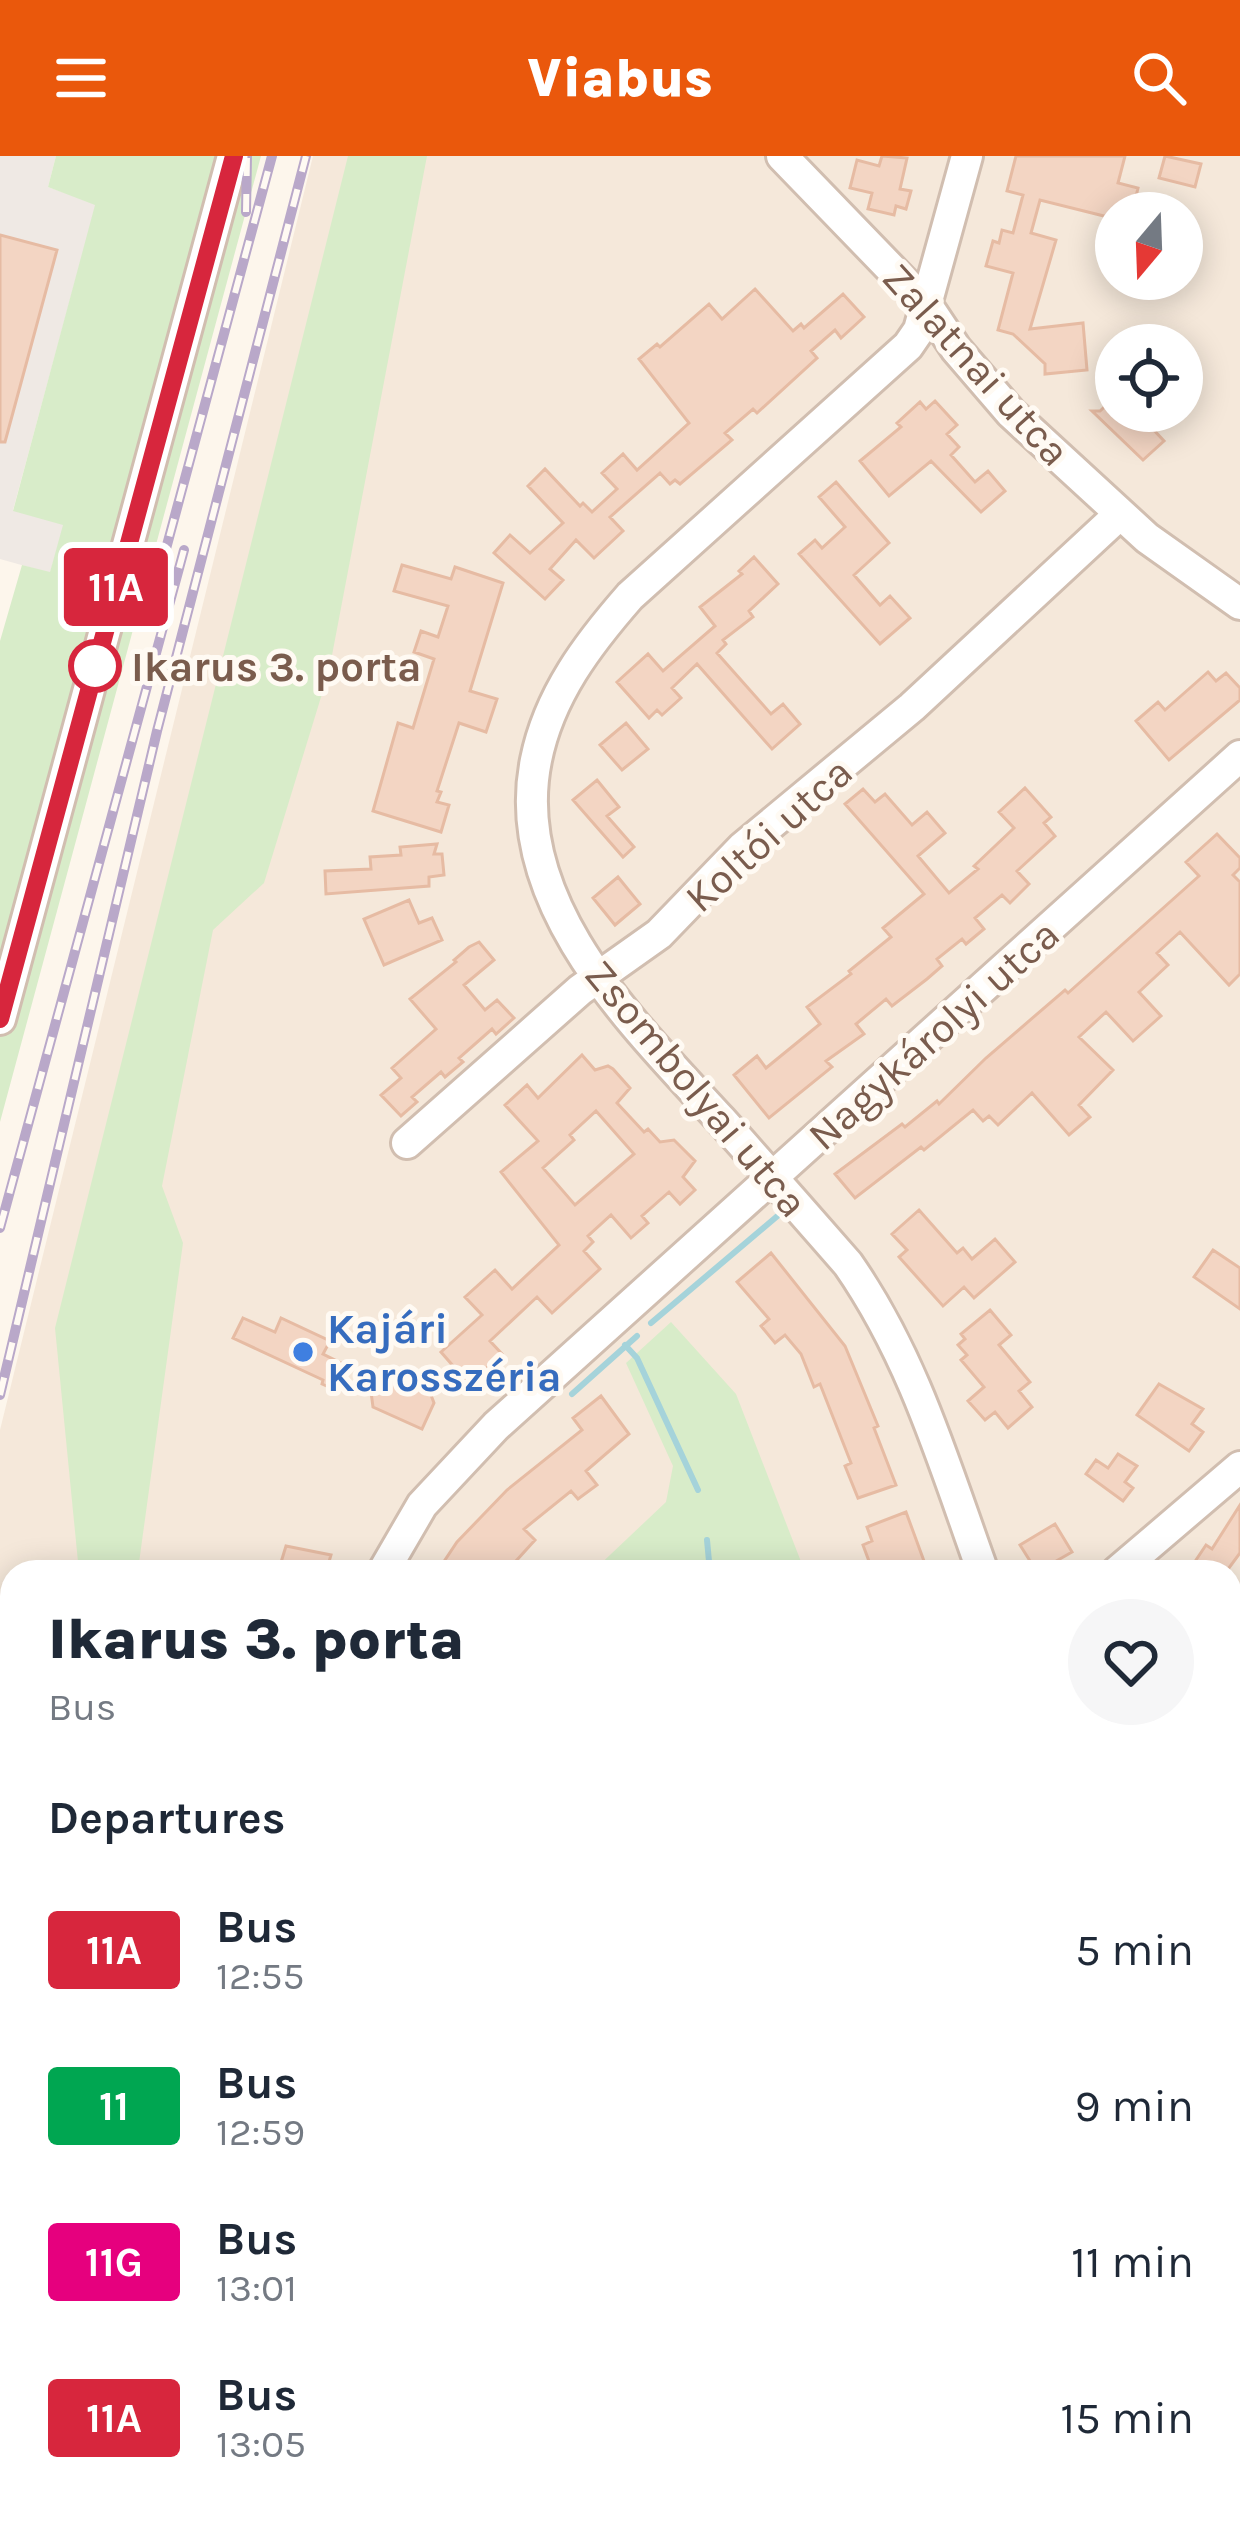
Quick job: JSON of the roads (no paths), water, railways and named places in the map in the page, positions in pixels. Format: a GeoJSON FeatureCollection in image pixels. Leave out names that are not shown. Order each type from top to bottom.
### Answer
{"type":"FeatureCollection","features":[{"type":"Feature","properties":{"kind":"street"},"geometry":{"type":"LineString","coordinates":[[0,1018],[233,156]]}},
{"type":"Feature","properties":{"kind":"street","name":"Zalatnai utca"},"geometry":{"type":"LineString","coordinates":[[782,156],[928,307],[983,383],[1120,514],[1240,604]]}},
{"type":"Feature","properties":{"kind":"street","name":"Zsombolyai utca"},"geometry":{"type":"LineString","coordinates":[[967,156],[928,307],[908,346],[630,596],[590,641],[565,682],[535,762],[535,835],[564,920],[596,980],[848,1264],[900,1346],[979,1560]]}},
{"type":"Feature","properties":{"kind":"street","name":"Koltói utca"},"geometry":{"type":"LineString","coordinates":[[407,1143],[596,980],[658,934],[742,847],[912,707],[1120,514]]}},
{"type":"Feature","properties":{"kind":"street","name":"Nagykárolyi utca"},"geometry":{"type":"LineString","coordinates":[[389,1560],[444,1477],[496,1426],[1240,756]]}},
{"type":"Feature","properties":{"kind":"street"},"geometry":{"type":"LineString","coordinates":[[1131,1560],[1240,1466]]}},
{"type":"Feature","properties":{"kind":"waterway"},"geometry":{"type":"LineString","coordinates":[[651,1323],[781,1213]]}},
{"type":"Feature","properties":{"kind":"waterway"},"geometry":{"type":"LineString","coordinates":[[572,1394],[637,1336]]}},
{"type":"Feature","properties":{"kind":"waterway"},"geometry":{"type":"LineString","coordinates":[[625,1345],[637,1358],[698,1490]]}},
{"type":"Feature","properties":{"kind":"waterway"},"geometry":{"type":"LineString","coordinates":[[707,1540],[709,1560]]}},
{"type":"Feature","properties":{"kind":"railway"},"geometry":{"type":"LineString","coordinates":[[246,212],[247,156]]}},
{"type":"Feature","properties":{"kind":"railway"},"geometry":{"type":"LineString","coordinates":[[160,571],[272,156]]}},
{"type":"Feature","properties":{"kind":"railway"},"geometry":{"type":"LineString","coordinates":[[0,1395],[157,731],[306,156]]}},
{"type":"Feature","properties":{"kind":"railway"},"geometry":{"type":"LineString","coordinates":[[0,1228],[184,550]]}},
{"type":"Feature","properties":{"kind":"place","name":"Ikarus 3. porta"},"geometry":{"type":"Point","coordinates":[95,666]}},
{"type":"Feature","properties":{"kind":"place","name":"Kajári Karosszéria"},"geometry":{"type":"Point","coordinates":[303,1352]}}]}
